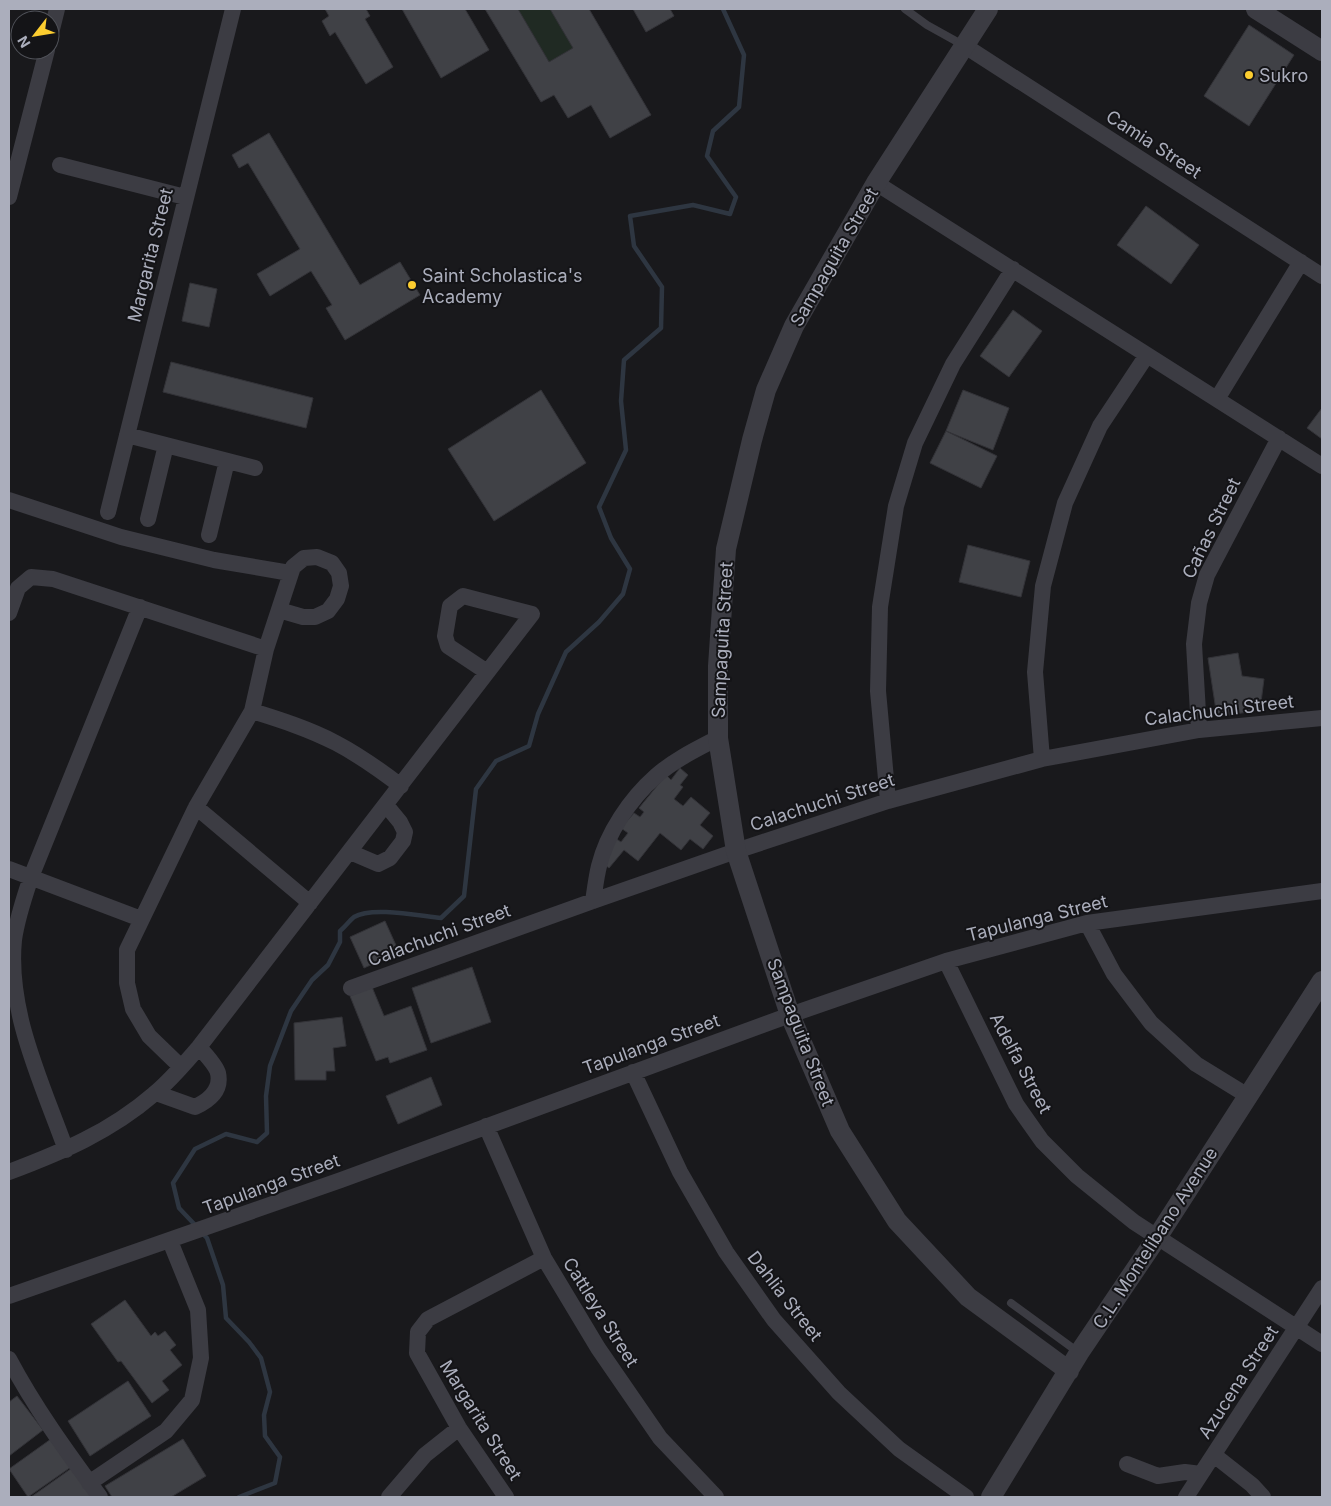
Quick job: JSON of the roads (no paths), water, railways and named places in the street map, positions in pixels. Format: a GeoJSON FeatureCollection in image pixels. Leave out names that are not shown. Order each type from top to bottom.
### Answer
{"type":"FeatureCollection","features":[{"type":"Feature","properties":{"kind":"street","name":"Margarita Street"},"geometry":{"type":"LineString","coordinates":[[108,512],[233,9]]}},
{"type":"Feature","properties":{"kind":"street","name":"Sampaguita Street"},"geometry":{"type":"LineString","coordinates":[[988,9],[876,183],[794,326],[766,390],[726,549],[718,666],[718,738],[736,851],[790,1015],[840,1131],[897,1221],[968,1297],[1069,1371]]}},
{"type":"Feature","properties":{"kind":"street"},"geometry":{"type":"LineString","coordinates":[[1256,9],[1322,52]]}},
{"type":"Feature","properties":{"kind":"street","name":"Camia Street"},"geometry":{"type":"LineString","coordinates":[[965,46],[1322,276]]}},
{"type":"Feature","properties":{"kind":"street"},"geometry":{"type":"LineString","coordinates":[[9,196],[13,163],[44,60]]}},
{"type":"Feature","properties":{"kind":"street"},"geometry":{"type":"LineString","coordinates":[[60,165],[185,197]]}},
{"type":"Feature","properties":{"kind":"street"},"geometry":{"type":"LineString","coordinates":[[876,183],[1322,466]]}},
{"type":"Feature","properties":{"kind":"street"},"geometry":{"type":"LineString","coordinates":[[1217,399],[1301,262]]}},
{"type":"Feature","properties":{"kind":"street"},"geometry":{"type":"LineString","coordinates":[[888,801],[878,691],[880,607],[896,506],[915,443],[953,364],[1013,269]]}},
{"type":"Feature","properties":{"kind":"street"},"geometry":{"type":"LineString","coordinates":[[1042,759],[1035,672],[1043,586],[1064,503],[1100,426],[1147,355]]}},
{"type":"Feature","properties":{"kind":"street"},"geometry":{"type":"LineString","coordinates":[[127,435],[255,468]]}},
{"type":"Feature","properties":{"kind":"street","name":"Cañas Street"},"geometry":{"type":"LineString","coordinates":[[1199,730],[1194,644],[1199,603],[1207,575],[1279,438]]}},
{"type":"Feature","properties":{"kind":"street"},"geometry":{"type":"LineString","coordinates":[[148,518],[166,445]]}},
{"type":"Feature","properties":{"kind":"street"},"geometry":{"type":"LineString","coordinates":[[209,535],[226,461]]}},
{"type":"Feature","properties":{"kind":"street"},"geometry":{"type":"LineString","coordinates":[[9,500],[121,537],[214,560],[290,573]]}},
{"type":"Feature","properties":{"kind":"street"},"geometry":{"type":"LineString","coordinates":[[182,1067],[149,1036],[133,1009],[127,984],[127,950],[196,807],[252,711],[266,649],[290,573],[304,558],[317,557],[332,562],[339,573],[341,586],[337,599],[328,611],[315,617],[303,617],[279,610]]}},
{"type":"Feature","properties":{"kind":"street"},"geometry":{"type":"LineString","coordinates":[[9,613],[18,588],[31,577],[53,579],[266,649]]}},
{"type":"Feature","properties":{"kind":"street"},"geometry":{"type":"LineString","coordinates":[[9,1172],[66,1150],[106,1130],[156,1093],[182,1067],[310,904],[532,614],[463,596],[450,606],[445,636],[448,646],[487,672]]}},
{"type":"Feature","properties":{"kind":"street"},"geometry":{"type":"LineString","coordinates":[[66,1150],[23,1031],[13,972],[14,940],[19,912],[31,877],[140,607]]}},
{"type":"Feature","properties":{"kind":"street"},"geometry":{"type":"LineString","coordinates":[[252,711],[296,725],[335,742],[362,758],[401,786]]}},
{"type":"Feature","properties":{"kind":"street","name":"Calachuchi Street"},"geometry":{"type":"LineString","coordinates":[[351,988],[736,851],[888,801],[1042,759],[1199,730],[1322,718]]}},
{"type":"Feature","properties":{"kind":"street"},"geometry":{"type":"LineString","coordinates":[[593,901],[599,865],[612,832],[631,802],[656,776],[686,755],[718,738]]}},
{"type":"Feature","properties":{"kind":"street"},"geometry":{"type":"LineString","coordinates":[[350,852],[378,864],[390,858],[403,841],[405,832],[400,822],[386,805]]}},
{"type":"Feature","properties":{"kind":"street"},"geometry":{"type":"LineString","coordinates":[[196,807],[310,904]]}},
{"type":"Feature","properties":{"kind":"street"},"geometry":{"type":"LineString","coordinates":[[9,869],[141,919]]}},
{"type":"Feature","properties":{"kind":"street","name":"Tapulanga Street"},"geometry":{"type":"LineString","coordinates":[[9,1296],[341,1180],[790,1015],[946,961],[1087,923],[1322,891]]}},
{"type":"Feature","properties":{"kind":"street"},"geometry":{"type":"LineString","coordinates":[[1087,923],[1114,974],[1151,1023],[1196,1064],[1248,1096]]}},
{"type":"Feature","properties":{"kind":"street","name":"Adelfa Street"},"geometry":{"type":"LineString","coordinates":[[946,961],[1016,1104],[1042,1141],[1077,1176],[1134,1222],[1322,1344]]}},
{"type":"Feature","properties":{"kind":"street","name":"C.L. Montelibano Avenue"},"geometry":{"type":"LineString","coordinates":[[991,1497],[1079,1354],[1158,1236],[1322,981]]}},
{"type":"Feature","properties":{"kind":"street"},"geometry":{"type":"LineString","coordinates":[[156,1093],[195,1107],[208,1101],[218,1087],[218,1072],[199,1046]]}},
{"type":"Feature","properties":{"kind":"street","name":"Dahlia Street"},"geometry":{"type":"LineString","coordinates":[[633,1072],[680,1172],[726,1252],[774,1320],[839,1393],[898,1448],[966,1497]]}},
{"type":"Feature","properties":{"kind":"street","name":"Cattleya Street"},"geometry":{"type":"LineString","coordinates":[[486,1126],[544,1258],[598,1348],[660,1438],[716,1497]]}},
{"type":"Feature","properties":{"kind":"street"},"geometry":{"type":"LineString","coordinates":[[90,1483],[166,1431],[192,1400],[201,1358],[198,1310],[170,1241]]}},
{"type":"Feature","properties":{"kind":"street","name":"Margarita Street"},"geometry":{"type":"LineString","coordinates":[[506,1497],[459,1428],[418,1353],[418,1332],[428,1319],[544,1258]]}},
{"type":"Feature","properties":{"kind":"street","name":"Azucena Street"},"geometry":{"type":"LineString","coordinates":[[1186,1497],[1322,1288]]}},
{"type":"Feature","properties":{"kind":"street"},"geometry":{"type":"LineString","coordinates":[[9,1359],[47,1422],[100,1497]]}},
{"type":"Feature","properties":{"kind":"street"},"geometry":{"type":"LineString","coordinates":[[389,1497],[425,1455],[459,1428]]}},
{"type":"Feature","properties":{"kind":"street"},"geometry":{"type":"LineString","coordinates":[[1214,1455],[1263,1497]]}},
{"type":"Feature","properties":{"kind":"street"},"geometry":{"type":"LineString","coordinates":[[1127,1464],[1158,1476],[1186,1472],[1202,1474]]}},
{"type":"Feature","properties":{"kind":"lane"},"geometry":{"type":"LineString","coordinates":[[905,9],[926,25],[965,46]]}},
{"type":"Feature","properties":{"kind":"lane"},"geometry":{"type":"LineString","coordinates":[[1011,1303],[1079,1354]]}},
{"type":"Feature","properties":{"kind":"waterway"},"geometry":{"type":"LineString","coordinates":[[196,1226],[179,1208],[173,1183],[195,1149],[226,1134],[257,1142],[267,1133],[266,1096],[270,1066],[291,1011],[312,980],[328,965],[340,942],[340,931],[354,917],[372,912],[441,918],[464,896],[476,789],[496,761],[529,746],[538,714],[566,652],[599,622],[623,594],[630,569],[611,538],[599,507],[626,450],[621,401],[624,360],[661,328],[662,287],[634,246],[630,216],[693,205],[730,214],[736,197],[707,156],[713,131],[739,107],[744,55],[723,9]]}},
{"type":"Feature","properties":{"kind":"waterway"},"geometry":{"type":"LineString","coordinates":[[201,1232],[207,1238],[223,1285],[226,1318],[249,1342],[261,1358],[270,1392],[264,1415],[265,1436],[280,1457],[275,1483],[239,1497]]}},
{"type":"Feature","properties":{"kind":"place","name":"Sukro"},"geometry":{"type":"Point","coordinates":[1249,75]}},
{"type":"Feature","properties":{"kind":"place","name":"Saint Scholastica's Academy"},"geometry":{"type":"Point","coordinates":[412,285]}}]}
